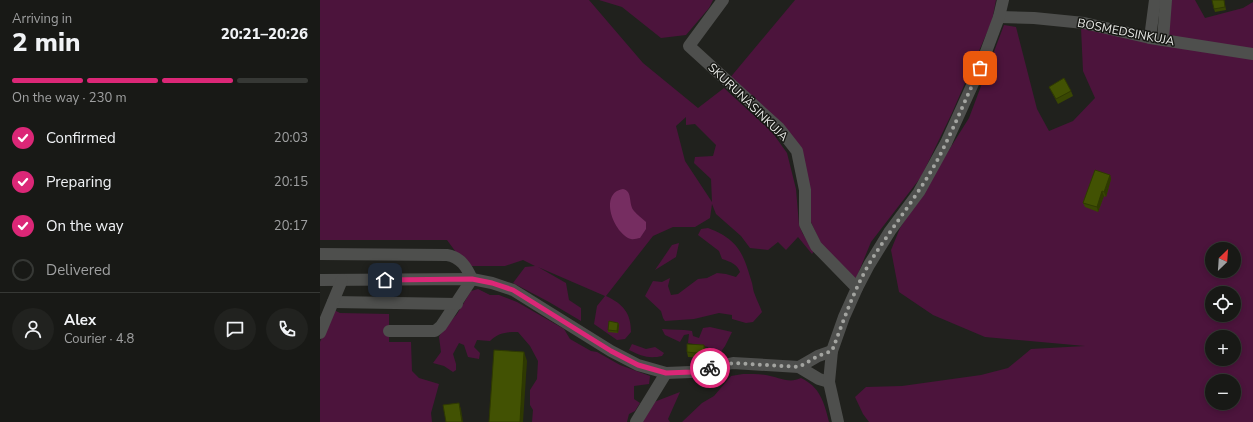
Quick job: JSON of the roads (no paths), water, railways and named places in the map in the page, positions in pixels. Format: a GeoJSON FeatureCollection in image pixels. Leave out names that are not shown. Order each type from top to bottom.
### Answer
{"type":"FeatureCollection","features":[{"type":"Feature","properties":{"kind":"street","name":"SKURUNÄSINKUJA"},"geometry":{"type":"LineString","coordinates":[[723,0],[689,46],[779,128],[797,151],[804,190],[805,224],[816,246],[857,288]]}},
{"type":"Feature","properties":{"kind":"street"},"geometry":{"type":"LineString","coordinates":[[838,422],[829,382],[832,351],[857,288],[869,265],[890,232],[919,192],[938,160],[980,68],[999,17],[1002,0]]}},
{"type":"Feature","properties":{"kind":"street"},"geometry":{"type":"LineString","coordinates":[[1150,38],[1155,0]]}},
{"type":"Feature","properties":{"kind":"street"},"geometry":{"type":"LineString","coordinates":[[1163,40],[1166,0]]}},
{"type":"Feature","properties":{"kind":"street","name":"BOSMEDSINKUJA"},"geometry":{"type":"LineString","coordinates":[[999,17],[1034,18],[1084,23],[1150,38],[1253,54]]}},
{"type":"Feature","properties":{"kind":"street"},"geometry":{"type":"LineString","coordinates":[[320,254],[447,254],[454,256],[466,266],[472,279]]}},
{"type":"Feature","properties":{"kind":"street"},"geometry":{"type":"LineString","coordinates":[[389,331],[435,331],[441,326],[457,304],[472,279]]}},
{"type":"Feature","properties":{"kind":"street"},"geometry":{"type":"LineString","coordinates":[[320,280],[472,279],[492,283],[513,290],[611,351],[638,365],[666,373],[692,372],[733,363],[799,367],[819,379],[829,382]]}},
{"type":"Feature","properties":{"kind":"street"},"geometry":{"type":"LineString","coordinates":[[320,333],[342,280]]}},
{"type":"Feature","properties":{"kind":"street"},"geometry":{"type":"LineString","coordinates":[[332,302],[457,304]]}},
{"type":"Feature","properties":{"kind":"street"},"geometry":{"type":"LineString","coordinates":[[799,367],[818,356],[832,351]]}},
{"type":"Feature","properties":{"kind":"street"},"geometry":{"type":"LineString","coordinates":[[636,422],[666,373]]}}]}
